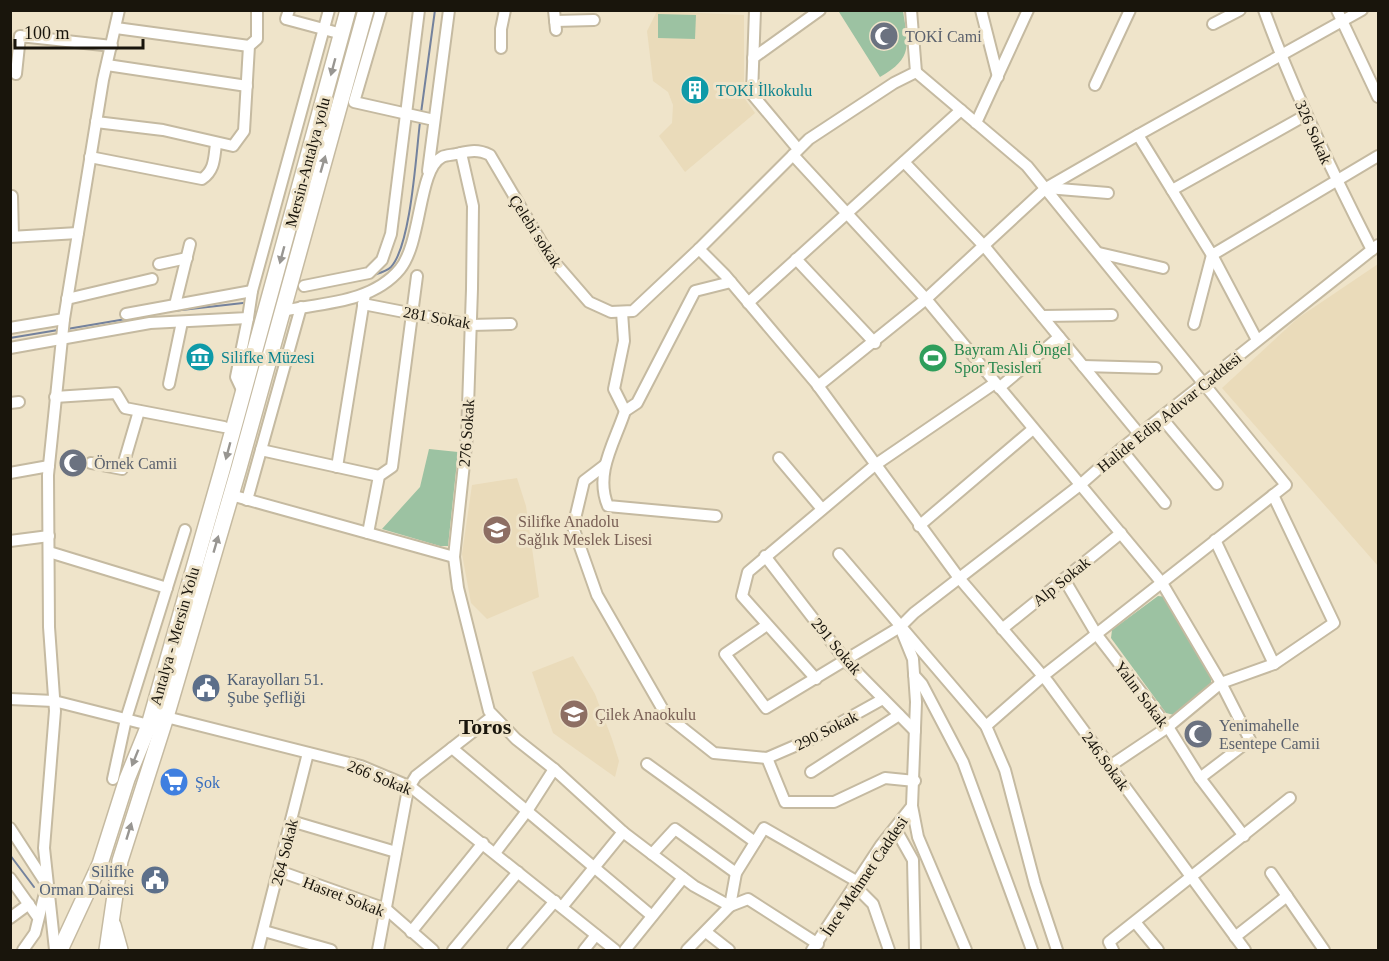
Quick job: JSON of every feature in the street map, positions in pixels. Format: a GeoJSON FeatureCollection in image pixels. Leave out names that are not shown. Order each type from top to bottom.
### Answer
{"type":"FeatureCollection","features":[{"type":"Feature","properties":{"kind":"highway","name":"Mersin-Antalya yolu"},"geometry":{"type":"LineString","coordinates":[[265,314],[348,10]]}},
{"type":"Feature","properties":{"kind":"highway","name":"Mersin-Antalya yolu"},"geometry":{"type":"LineString","coordinates":[[282,311],[297,284],[366,10]]}},
{"type":"Feature","properties":{"kind":"highway","name":"Antalya - Mersin Yolu"},"geometry":{"type":"LineString","coordinates":[[107,951],[110,917],[120,861],[166,717],[282,311]]}},
{"type":"Feature","properties":{"kind":"highway","name":"Antalya - Mersin Yolu"},"geometry":{"type":"LineString","coordinates":[[60,951],[100,864],[127,779],[149,725],[265,314]]}},
{"type":"Feature","properties":{"kind":"highway"},"geometry":{"type":"LineString","coordinates":[[110,917],[120,951]]}},
{"type":"Feature","properties":{"kind":"street"},"geometry":{"type":"LineString","coordinates":[[55,951],[44,848],[54,702],[49,627],[49,466],[63,319],[96,122],[119,10]]}},
{"type":"Feature","properties":{"kind":"street"},"geometry":{"type":"LineString","coordinates":[[96,122],[164,130],[216,144],[233,146],[244,131],[249,46],[257,39],[257,10]]}},
{"type":"Feature","properties":{"kind":"street"},"geometry":{"type":"LineString","coordinates":[[289,10],[286,19],[342,34]]}},
{"type":"Feature","properties":{"kind":"street"},"geometry":{"type":"LineString","coordinates":[[244,393],[236,377],[252,291],[329,10]]}},
{"type":"Feature","properties":{"kind":"street"},"geometry":{"type":"LineString","coordinates":[[381,10],[354,102],[434,120]]}},
{"type":"Feature","properties":{"kind":"street"},"geometry":{"type":"LineString","coordinates":[[297,284],[369,273],[382,260],[391,234],[419,10]]}},
{"type":"Feature","properties":{"kind":"street"},"geometry":{"type":"LineString","coordinates":[[282,311],[364,299],[400,269],[413,246],[428,171],[449,10]]}},
{"type":"Feature","properties":{"kind":"street"},"geometry":{"type":"LineString","coordinates":[[501,48],[501,29],[505,10]]}},
{"type":"Feature","properties":{"kind":"street"},"geometry":{"type":"LineString","coordinates":[[755,10],[752,94],[846,213],[926,299],[1162,583],[1221,683],[1250,740],[1200,778]]}},
{"type":"Feature","properties":{"kind":"street"},"geometry":{"type":"LineString","coordinates":[[753,58],[820,10]]}},
{"type":"Feature","properties":{"kind":"street"},"geometry":{"type":"LineString","coordinates":[[911,10],[916,72],[1027,166],[1100,253],[1203,385],[1286,485],[1043,676],[986,726]]}},
{"type":"Feature","properties":{"kind":"street"},"geometry":{"type":"LineString","coordinates":[[981,10],[998,77]]}},
{"type":"Feature","properties":{"kind":"street"},"geometry":{"type":"LineString","coordinates":[[976,123],[1029,10]]}},
{"type":"Feature","properties":{"kind":"street"},"geometry":{"type":"LineString","coordinates":[[1095,85],[1130,10]]}},
{"type":"Feature","properties":{"kind":"street"},"geometry":{"type":"LineString","coordinates":[[1213,24],[1240,10]]}},
{"type":"Feature","properties":{"kind":"street","name":"326 Sokak"},"geometry":{"type":"LineString","coordinates":[[1264,10],[1280,56],[1337,183],[1375,248]]}},
{"type":"Feature","properties":{"kind":"street"},"geometry":{"type":"LineString","coordinates":[[1338,10],[1341,22],[1378,97]]}},
{"type":"Feature","properties":{"kind":"street"},"geometry":{"type":"LineString","coordinates":[[818,386],[875,343],[926,299],[985,247],[1046,188],[1362,10]]}},
{"type":"Feature","properties":{"kind":"street"},"geometry":{"type":"LineString","coordinates":[[555,20],[594,20]]}},
{"type":"Feature","properties":{"kind":"street"},"geometry":{"type":"LineString","coordinates":[[116,28],[249,46]]}},
{"type":"Feature","properties":{"kind":"street"},"geometry":{"type":"LineString","coordinates":[[16,74],[20,36],[112,46]]}},
{"type":"Feature","properties":{"kind":"street"},"geometry":{"type":"LineString","coordinates":[[107,65],[247,86]]}},
{"type":"Feature","properties":{"kind":"street"},"geometry":{"type":"LineString","coordinates":[[626,411],[614,389],[624,341],[622,312],[633,311],[699,249],[808,139],[894,83],[916,72]]}},
{"type":"Feature","properties":{"kind":"street"},"geometry":{"type":"LineString","coordinates":[[748,303],[961,110]]}},
{"type":"Feature","properties":{"kind":"street"},"geometry":{"type":"LineString","coordinates":[[1172,190],[1306,115]]}},
{"type":"Feature","properties":{"kind":"street"},"geometry":{"type":"LineString","coordinates":[[1138,135],[1212,255],[1257,340]]}},
{"type":"Feature","properties":{"kind":"street"},"geometry":{"type":"LineString","coordinates":[[90,157],[202,179],[209,174],[213,165],[216,144]]}},
{"type":"Feature","properties":{"kind":"street","name":"Çelebi sokak"},"geometry":{"type":"LineString","coordinates":[[428,171],[441,157],[477,149],[490,155],[550,257],[588,302],[611,312],[622,312]]}},
{"type":"Feature","properties":{"kind":"street","name":"276 Sokak"},"geometry":{"type":"LineString","coordinates":[[461,153],[473,206],[471,325],[467,436],[454,557],[458,588],[491,713]]}},
{"type":"Feature","properties":{"kind":"street"},"geometry":{"type":"LineString","coordinates":[[1194,324],[1212,255],[1337,183],[1378,156]]}},
{"type":"Feature","properties":{"kind":"street"},"geometry":{"type":"LineString","coordinates":[[904,162],[985,247],[1140,435]]}},
{"type":"Feature","properties":{"kind":"street"},"geometry":{"type":"LineString","coordinates":[[1046,188],[1108,194]]}},
{"type":"Feature","properties":{"kind":"street"},"geometry":{"type":"LineString","coordinates":[[12,196],[12,236],[78,232]]}},
{"type":"Feature","properties":{"kind":"street"},"geometry":{"type":"LineString","coordinates":[[174,305],[190,244]]}},
{"type":"Feature","properties":{"kind":"street","name":"Halide Edip Adıvar Caddesi"},"geometry":{"type":"LineString","coordinates":[[959,578],[1080,485],[1121,449],[1375,248]]}},
{"type":"Feature","properties":{"kind":"street","name":"246.Sokak"},"geometry":{"type":"LineString","coordinates":[[699,249],[731,282],[818,386],[959,578],[1043,676],[1245,951]]}},
{"type":"Feature","properties":{"kind":"street"},"geometry":{"type":"LineString","coordinates":[[1100,253],[1163,268]]}},
{"type":"Feature","properties":{"kind":"street"},"geometry":{"type":"LineString","coordinates":[[159,264],[187,258]]}},
{"type":"Feature","properties":{"kind":"street"},"geometry":{"type":"LineString","coordinates":[[796,259],[875,343]]}},
{"type":"Feature","properties":{"kind":"street"},"geometry":{"type":"LineString","coordinates":[[368,533],[379,476],[392,467],[417,276]]}},
{"type":"Feature","properties":{"kind":"street"},"geometry":{"type":"LineString","coordinates":[[67,299],[152,279]]}},
{"type":"Feature","properties":{"kind":"street"},"geometry":{"type":"LineString","coordinates":[[716,516],[608,506],[602,483],[605,465],[626,411],[637,403],[695,291],[731,282]]}},
{"type":"Feature","properties":{"kind":"street"},"geometry":{"type":"LineString","coordinates":[[126,314],[252,291]]}},
{"type":"Feature","properties":{"kind":"street"},"geometry":{"type":"LineString","coordinates":[[337,467],[364,299]]}},
{"type":"Feature","properties":{"kind":"street","name":"281 Sokak"},"geometry":{"type":"LineString","coordinates":[[364,299],[412,313],[471,325],[511,324]]}},
{"type":"Feature","properties":{"kind":"street"},"geometry":{"type":"LineString","coordinates":[[248,500],[301,307]]}},
{"type":"Feature","properties":{"kind":"street"},"geometry":{"type":"LineString","coordinates":[[1042,316],[1112,315]]}},
{"type":"Feature","properties":{"kind":"street"},"geometry":{"type":"LineString","coordinates":[[10,348],[150,323],[248,318]]}},
{"type":"Feature","properties":{"kind":"street"},"geometry":{"type":"LineString","coordinates":[[10,328],[63,319]]}},
{"type":"Feature","properties":{"kind":"street"},"geometry":{"type":"LineString","coordinates":[[169,384],[182,322]]}},
{"type":"Feature","properties":{"kind":"street"},"geometry":{"type":"LineString","coordinates":[[816,679],[742,596],[748,572],[875,465],[997,386],[1059,337]]}},
{"type":"Feature","properties":{"kind":"street"},"geometry":{"type":"LineString","coordinates":[[1083,366],[1156,368]]}},
{"type":"Feature","properties":{"kind":"street"},"geometry":{"type":"LineString","coordinates":[[55,397],[116,393],[125,408],[224,426]]}},
{"type":"Feature","properties":{"kind":"street"},"geometry":{"type":"LineString","coordinates":[[92,463],[122,469],[139,411]]}},
{"type":"Feature","properties":{"kind":"street"},"geometry":{"type":"LineString","coordinates":[[1161,417],[1217,484]]}},
{"type":"Feature","properties":{"kind":"street"},"geometry":{"type":"LineString","coordinates":[[919,526],[1033,429]]}},
{"type":"Feature","properties":{"kind":"street"},"geometry":{"type":"LineString","coordinates":[[1121,449],[1165,503]]}},
{"type":"Feature","properties":{"kind":"street"},"geometry":{"type":"LineString","coordinates":[[261,450],[379,476]]}},
{"type":"Feature","properties":{"kind":"street"},"geometry":{"type":"LineString","coordinates":[[779,458],[822,509]]}},
{"type":"Feature","properties":{"kind":"street"},"geometry":{"type":"LineString","coordinates":[[605,465],[584,481],[573,527],[597,595],[666,715],[714,753],[767,758],[785,802],[834,802],[885,778],[915,781]]}},
{"type":"Feature","properties":{"kind":"street"},"geometry":{"type":"LineString","coordinates":[[10,473],[49,466]]}},
{"type":"Feature","properties":{"kind":"street"},"geometry":{"type":"LineString","coordinates":[[231,495],[454,557]]}},
{"type":"Feature","properties":{"kind":"street"},"geometry":{"type":"LineString","coordinates":[[1110,766],[1168,727],[1221,683],[1274,664],[1334,623],[1273,495]]}},
{"type":"Feature","properties":{"kind":"street"},"geometry":{"type":"LineString","coordinates":[[113,779],[126,719],[185,530]]}},
{"type":"Feature","properties":{"kind":"street","name":"Alp Sokak"},"geometry":{"type":"LineString","coordinates":[[1002,629],[1120,533]]}},
{"type":"Feature","properties":{"kind":"street"},"geometry":{"type":"LineString","coordinates":[[10,541],[49,536]]}},
{"type":"Feature","properties":{"kind":"street"},"geometry":{"type":"LineString","coordinates":[[1215,540],[1274,664]]}},
{"type":"Feature","properties":{"kind":"street"},"geometry":{"type":"LineString","coordinates":[[49,552],[167,588]]}},
{"type":"Feature","properties":{"kind":"street"},"geometry":{"type":"LineString","coordinates":[[839,554],[986,726],[1005,770],[1035,884],[1057,951]]}},
{"type":"Feature","properties":{"kind":"street","name":"291 Sokak"},"geometry":{"type":"LineString","coordinates":[[765,556],[846,661],[915,731]]}},
{"type":"Feature","properties":{"kind":"street"},"geometry":{"type":"LineString","coordinates":[[767,625],[725,654],[766,708],[900,627],[959,578]]}},
{"type":"Feature","properties":{"kind":"street","name":"Yalın Sokak"},"geometry":{"type":"LineString","coordinates":[[1064,579],[1097,635],[1168,727],[1200,778],[1244,836]]}},
{"type":"Feature","properties":{"kind":"street","name":"İnce Mehmet Caddesi"},"geometry":{"type":"LineString","coordinates":[[815,947],[856,884],[912,806],[915,781],[913,659],[900,627]]}},
{"type":"Feature","properties":{"kind":"street"},"geometry":{"type":"LineString","coordinates":[[914,675],[922,684],[963,762],[1032,951]]}},
{"type":"Feature","properties":{"kind":"street"},"geometry":{"type":"LineString","coordinates":[[10,699],[54,702],[149,725]]}},
{"type":"Feature","properties":{"kind":"street","name":"290 Sokak"},"geometry":{"type":"LineString","coordinates":[[767,758],[811,739],[883,699]]}},
{"type":"Feature","properties":{"kind":"street"},"geometry":{"type":"LineString","coordinates":[[378,951],[410,786],[416,776],[491,713],[516,739],[554,769],[623,832],[683,878],[730,906]]}},
{"type":"Feature","properties":{"kind":"street"},"geometry":{"type":"LineString","coordinates":[[811,772],[899,715]]}},
{"type":"Feature","properties":{"kind":"street","name":"266 Sokak"},"geometry":{"type":"LineString","coordinates":[[166,717],[361,766],[410,786],[615,951]]}},
{"type":"Feature","properties":{"kind":"street"},"geometry":{"type":"LineString","coordinates":[[452,748],[652,916]]}},
{"type":"Feature","properties":{"kind":"street","name":"264 Sokak"},"geometry":{"type":"LineString","coordinates":[[258,951],[308,753]]}},
{"type":"Feature","properties":{"kind":"street"},"geometry":{"type":"LineString","coordinates":[[647,764],[755,842]]}},
{"type":"Feature","properties":{"kind":"street"},"geometry":{"type":"LineString","coordinates":[[495,853],[527,811],[554,769]]}},
{"type":"Feature","properties":{"kind":"street"},"geometry":{"type":"LineString","coordinates":[[1113,951],[1110,942],[1290,798]]}},
{"type":"Feature","properties":{"kind":"street"},"geometry":{"type":"LineString","coordinates":[[912,806],[918,837],[966,951]]}},
{"type":"Feature","properties":{"kind":"street"},"geometry":{"type":"LineString","coordinates":[[291,821],[396,852]]}},
{"type":"Feature","properties":{"kind":"street"},"geometry":{"type":"LineString","coordinates":[[10,828],[47,885],[35,933],[23,951]]}},
{"type":"Feature","properties":{"kind":"street"},"geometry":{"type":"LineString","coordinates":[[730,906],[736,873],[764,828],[856,884],[873,904],[889,951]]}},
{"type":"Feature","properties":{"kind":"street"},"geometry":{"type":"LineString","coordinates":[[895,828],[913,860],[915,951]]}},
{"type":"Feature","properties":{"kind":"street"},"geometry":{"type":"LineString","coordinates":[[652,854],[675,829],[736,873]]}},
{"type":"Feature","properties":{"kind":"street"},"geometry":{"type":"LineString","coordinates":[[513,951],[595,868],[623,832]]}},
{"type":"Feature","properties":{"kind":"street"},"geometry":{"type":"LineString","coordinates":[[411,932],[483,843]]}},
{"type":"Feature","properties":{"kind":"street","name":"Hasret Sokak"},"geometry":{"type":"LineString","coordinates":[[279,871],[386,909],[433,951]]}},
{"type":"Feature","properties":{"kind":"street"},"geometry":{"type":"LineString","coordinates":[[453,951],[518,872]]}},
{"type":"Feature","properties":{"kind":"street"},"geometry":{"type":"LineString","coordinates":[[1271,873],[1323,950]]}},
{"type":"Feature","properties":{"kind":"street"},"geometry":{"type":"LineString","coordinates":[[10,878],[38,916]]}},
{"type":"Feature","properties":{"kind":"street"},"geometry":{"type":"LineString","coordinates":[[625,951],[683,878]]}},
{"type":"Feature","properties":{"kind":"street"},"geometry":{"type":"LineString","coordinates":[[1235,937],[1287,896]]}},
{"type":"Feature","properties":{"kind":"street"},"geometry":{"type":"LineString","coordinates":[[687,951],[730,906],[748,899],[815,947]]}},
{"type":"Feature","properties":{"kind":"street"},"geometry":{"type":"LineString","coordinates":[[10,918],[29,904]]}},
{"type":"Feature","properties":{"kind":"street"},"geometry":{"type":"LineString","coordinates":[[1135,921],[1158,951]]}},
{"type":"Feature","properties":{"kind":"street"},"geometry":{"type":"LineString","coordinates":[[264,931],[331,951]]}},
{"type":"Feature","properties":{"kind":"street"},"geometry":{"type":"LineString","coordinates":[[706,932],[729,951]]}},
{"type":"Feature","properties":{"kind":"street"},"geometry":{"type":"LineString","coordinates":[[584,951],[596,935]]}},
{"type":"Feature","properties":{"kind":"shaded area"},"geometry":{"type":"Polygon","coordinates":[[[657,11],[744,15],[745,99],[755,113],[685,172],[659,136],[672,123],[673,105],[668,92],[653,81],[647,31],[657,11]]]}},
{"type":"Feature","properties":{"kind":"shaded area"},"geometry":{"type":"Polygon","coordinates":[[[1378,264],[1378,566],[1222,388],[1298,318],[1378,264]]]}},
{"type":"Feature","properties":{"kind":"shaded area","name":"Silifke Anadolu Sağlık Meslek Lisesi"},"geometry":{"type":"Polygon","coordinates":[[[517,478],[526,506],[539,597],[487,619],[471,603],[462,554],[472,485],[517,478]]]}},
{"type":"Feature","properties":{"kind":"shaded area","name":"Çilek Anaokulu"},"geometry":{"type":"Polygon","coordinates":[[[573,656],[595,694],[612,739],[619,761],[615,777],[553,733],[532,672],[573,656]]]}},
{"type":"Feature","properties":{"kind":"green space"},"geometry":{"type":"Polygon","coordinates":[[[841,10],[903,11],[907,41],[904,56],[899,63],[880,77],[839,12],[841,10]]]}},
{"type":"Feature","properties":{"kind":"green space"},"geometry":{"type":"Polygon","coordinates":[[[658,14],[696,15],[695,39],[658,38],[658,14]]]}},
{"type":"Feature","properties":{"kind":"green space"},"geometry":{"type":"Polygon","coordinates":[[[429,449],[458,452],[448,546],[440,546],[382,529],[420,487],[429,449]]]}},
{"type":"Feature","properties":{"kind":"green space"},"geometry":{"type":"Polygon","coordinates":[[[1158,596],[1167,597],[1211,672],[1211,685],[1174,715],[1166,713],[1111,638],[1112,630],[1158,596]]]}},
{"type":"Feature","properties":{"kind":"waterway"},"geometry":{"type":"LineString","coordinates":[[421,113],[435,10]]}},
{"type":"Feature","properties":{"kind":"waterway"},"geometry":{"type":"LineString","coordinates":[[374,275],[391,267],[398,256],[403,240],[412,198],[420,122]]}},
{"type":"Feature","properties":{"kind":"waterway"},"geometry":{"type":"LineString","coordinates":[[349,282],[361,280]]}},
{"type":"Feature","properties":{"kind":"waterway"},"geometry":{"type":"LineString","coordinates":[[164,312],[243,303]]}},
{"type":"Feature","properties":{"kind":"waterway"},"geometry":{"type":"LineString","coordinates":[[67,329],[126,319]]}},
{"type":"Feature","properties":{"kind":"waterway"},"geometry":{"type":"LineString","coordinates":[[10,338],[58,330]]}},
{"type":"Feature","properties":{"kind":"waterway"},"geometry":{"type":"LineString","coordinates":[[10,855],[34,887]]}},
{"type":"Feature","properties":{"kind":"place","name":"TOKİ Cami"},"geometry":{"type":"Point","coordinates":[884,36]}},
{"type":"Feature","properties":{"kind":"place","name":"TOKİ İlkokulu"},"geometry":{"type":"Point","coordinates":[695,90]}},
{"type":"Feature","properties":{"kind":"place","name":"Silifke Müzesi"},"geometry":{"type":"Point","coordinates":[200,357]}},
{"type":"Feature","properties":{"kind":"place","name":"Bayram Ali Öngel Spor Tesisleri"},"geometry":{"type":"Point","coordinates":[933,358]}},
{"type":"Feature","properties":{"kind":"place","name":"Örnek Camii"},"geometry":{"type":"Point","coordinates":[73,463]}},
{"type":"Feature","properties":{"kind":"place","name":"Silifke Anadolu Sağlık Meslek Lisesi"},"geometry":{"type":"Point","coordinates":[497,530]}},
{"type":"Feature","properties":{"kind":"place","name":"Karayolları 51. Şube Şefliği"},"geometry":{"type":"Point","coordinates":[206,688]}},
{"type":"Feature","properties":{"kind":"place","name":"Çilek Anaokulu"},"geometry":{"type":"Point","coordinates":[574,714]}},
{"type":"Feature","properties":{"kind":"place","name":"Yenimahelle Esentepe Camii"},"geometry":{"type":"Point","coordinates":[1198,734]}},
{"type":"Feature","properties":{"kind":"place","name":"Şok"},"geometry":{"type":"Point","coordinates":[174,782]}},
{"type":"Feature","properties":{"kind":"place","name":"Silifke Orman Dairesi"},"geometry":{"type":"Point","coordinates":[155,880]}},
{"type":"Feature","properties":{"kind":"district","name":"Toros"},"geometry":{"type":"Point","coordinates":[485,726]}}]}
